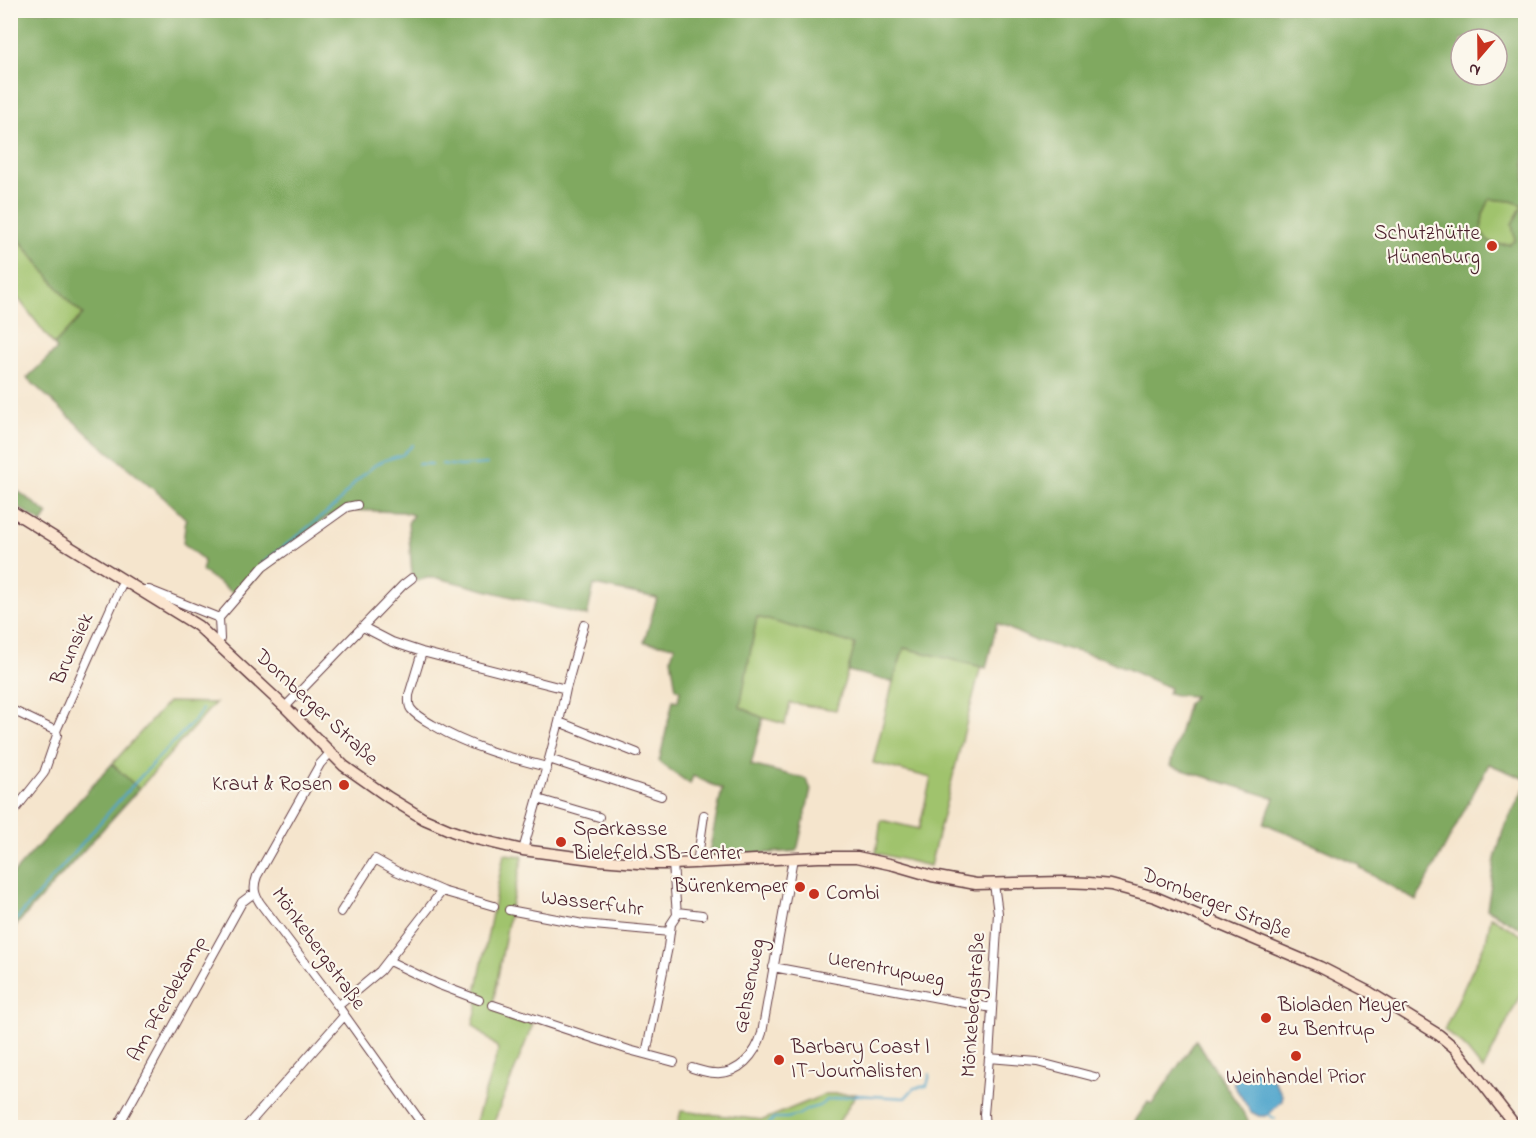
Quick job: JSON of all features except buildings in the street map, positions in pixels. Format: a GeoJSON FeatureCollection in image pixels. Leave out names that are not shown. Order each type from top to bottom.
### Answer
{"type":"FeatureCollection","features":[{"type":"Feature","properties":{"kind":"main road","name":"Dornberger Straße"},"geometry":{"type":"LineString","coordinates":[[10,510],[191,621],[285,707],[330,753],[366,781],[424,819],[452,831],[523,850],[599,860],[696,864],[819,857],[862,858],[932,876],[976,884],[1089,883],[1135,891],[1155,897],[1320,967],[1369,992],[1439,1035],[1456,1049],[1517,1128]]}},
{"type":"Feature","properties":{"kind":"street"},"geometry":{"type":"LineString","coordinates":[[218,644],[220,639],[219,618],[263,567],[347,507],[357,505]]}},
{"type":"Feature","properties":{"kind":"street"},"geometry":{"type":"LineString","coordinates":[[285,707],[412,578]]}},
{"type":"Feature","properties":{"kind":"street","name":"Brunsiek"},"geometry":{"type":"LineString","coordinates":[[10,816],[44,773],[57,735],[56,731],[123,581]]}},
{"type":"Feature","properties":{"kind":"street"},"geometry":{"type":"LineString","coordinates":[[140,591],[149,590],[219,618]]}},
{"type":"Feature","properties":{"kind":"street"},"geometry":{"type":"LineString","coordinates":[[523,850],[584,625]]}},
{"type":"Feature","properties":{"kind":"street"},"geometry":{"type":"LineString","coordinates":[[363,627],[392,642],[422,652],[566,689]]}},
{"type":"Feature","properties":{"kind":"street"},"geometry":{"type":"LineString","coordinates":[[422,652],[408,703],[411,709],[441,730],[491,752],[548,763],[661,796]]}},
{"type":"Feature","properties":{"kind":"street"},"geometry":{"type":"LineString","coordinates":[[10,709],[56,731]]}},
{"type":"Feature","properties":{"kind":"street"},"geometry":{"type":"LineString","coordinates":[[559,722],[637,753]]}},
{"type":"Feature","properties":{"kind":"street","name":"Mönkebergstraße"},"geometry":{"type":"LineString","coordinates":[[330,753],[320,764],[256,876],[255,894],[425,1128]]}},
{"type":"Feature","properties":{"kind":"street"},"geometry":{"type":"LineString","coordinates":[[538,799],[599,816]]}},
{"type":"Feature","properties":{"kind":"street"},"geometry":{"type":"LineString","coordinates":[[696,864],[704,815]]}},
{"type":"Feature","properties":{"kind":"street","name":"Gehsenweg"},"geometry":{"type":"LineString","coordinates":[[692,1068],[717,1073],[727,1072],[749,1058],[759,1044],[793,858]]}},
{"type":"Feature","properties":{"kind":"street"},"geometry":{"type":"LineString","coordinates":[[341,912],[375,859],[442,891],[494,906]]}},
{"type":"Feature","properties":{"kind":"street","name":"Wasserfuhr"},"geometry":{"type":"LineString","coordinates":[[646,1054],[671,924],[677,912],[673,864]]}},
{"type":"Feature","properties":{"kind":"street","name":"Mönkebergstraße"},"geometry":{"type":"LineString","coordinates":[[985,1128],[984,1114],[998,914],[994,884]]}},
{"type":"Feature","properties":{"kind":"street"},"geometry":{"type":"LineString","coordinates":[[338,1006],[380,971],[442,891]]}},
{"type":"Feature","properties":{"kind":"street","name":"Am Pferdekamp"},"geometry":{"type":"LineString","coordinates":[[117,1128],[242,902],[255,894]]}},
{"type":"Feature","properties":{"kind":"street","name":"Wasserfuhr"},"geometry":{"type":"LineString","coordinates":[[509,910],[583,924],[670,932]]}},
{"type":"Feature","properties":{"kind":"street"},"geometry":{"type":"LineString","coordinates":[[677,912],[702,915]]}},
{"type":"Feature","properties":{"kind":"street"},"geometry":{"type":"LineString","coordinates":[[389,961],[437,984],[479,1000]]}},
{"type":"Feature","properties":{"kind":"street","name":"Uerentrupweg"},"geometry":{"type":"LineString","coordinates":[[773,967],[992,1008]]}},
{"type":"Feature","properties":{"kind":"street"},"geometry":{"type":"LineString","coordinates":[[493,1005],[675,1062]]}},
{"type":"Feature","properties":{"kind":"street"},"geometry":{"type":"LineString","coordinates":[[245,1128],[344,1016]]}},
{"type":"Feature","properties":{"kind":"street"},"geometry":{"type":"LineString","coordinates":[[989,1058],[1038,1062],[1095,1077]]}},
{"type":"Feature","properties":{"kind":"green space"},"geometry":{"type":"Polygon","coordinates":[[[258,10],[265,17],[269,16],[269,10],[1525,11],[1525,779],[1489,764],[1416,901],[1360,868],[1360,865],[1264,823],[1274,798],[1170,766],[1188,703],[1195,696],[1168,693],[1170,688],[1103,658],[1031,639],[997,623],[986,668],[904,648],[893,682],[848,671],[855,644],[757,617],[740,707],[763,718],[751,765],[806,779],[811,789],[797,851],[708,857],[722,789],[693,776],[690,784],[659,762],[673,700],[678,701],[680,690],[676,689],[671,658],[675,646],[644,642],[657,598],[594,585],[587,616],[438,578],[417,581],[412,574],[408,523],[413,515],[403,512],[347,510],[326,518],[236,595],[202,571],[203,560],[183,543],[186,519],[27,378],[57,349],[54,345],[83,314],[71,304],[11,229],[10,11],[258,10]],[[1490,199],[1483,214],[1481,232],[1487,240],[1510,244],[1515,240],[1512,224],[1523,205],[1490,199]]]}},
{"type":"Feature","properties":{"kind":"green space"},"geometry":{"type":"Polygon","coordinates":[[[1490,199],[1523,205],[1512,224],[1515,240],[1510,244],[1494,243],[1487,240],[1481,232],[1483,214],[1490,199]]]}},
{"type":"Feature","properties":{"kind":"green space"},"geometry":{"type":"Polygon","coordinates":[[[10,229],[71,304],[83,314],[54,345],[11,289],[10,229]]]}},
{"type":"Feature","properties":{"kind":"green space"},"geometry":{"type":"Polygon","coordinates":[[[11,487],[48,514],[42,523],[11,502],[11,487]]]}},
{"type":"Feature","properties":{"kind":"green space"},"geometry":{"type":"Polygon","coordinates":[[[757,616],[856,644],[836,710],[790,703],[785,724],[763,718],[740,707],[757,616]]]}},
{"type":"Feature","properties":{"kind":"green space"},"geometry":{"type":"Polygon","coordinates":[[[904,648],[981,666],[930,866],[876,853],[881,820],[919,829],[931,778],[873,763],[904,648]]]}},
{"type":"Feature","properties":{"kind":"green space"},"geometry":{"type":"Polygon","coordinates":[[[168,702],[215,703],[139,789],[112,764],[168,702]]]}},
{"type":"Feature","properties":{"kind":"green space"},"geometry":{"type":"Polygon","coordinates":[[[112,764],[139,789],[11,931],[11,876],[112,764]]]}},
{"type":"Feature","properties":{"kind":"green space"},"geometry":{"type":"Polygon","coordinates":[[[1525,787],[1525,931],[1487,909],[1495,859],[1504,827],[1525,787]]]}},
{"type":"Feature","properties":{"kind":"green space"},"geometry":{"type":"Polygon","coordinates":[[[504,854],[523,856],[511,906],[492,1009],[533,1024],[492,1127],[474,1127],[498,1051],[497,1047],[473,1025],[477,1006],[476,993],[504,854]]]}},
{"type":"Feature","properties":{"kind":"green space"},"geometry":{"type":"Polygon","coordinates":[[[1491,917],[1525,937],[1525,985],[1483,1070],[1461,1043],[1444,1030],[1486,941],[1491,917]]]}},
{"type":"Feature","properties":{"kind":"green space"},"geometry":{"type":"Polygon","coordinates":[[[1196,1040],[1248,1120],[1248,1127],[1131,1127],[1148,1102],[1152,1104],[1196,1040]]]}},
{"type":"Feature","properties":{"kind":"green space"},"geometry":{"type":"Polygon","coordinates":[[[826,1094],[856,1094],[837,1125],[833,1127],[677,1127],[681,1111],[763,1120],[826,1094]]]}},
{"type":"Feature","properties":{"kind":"water"},"geometry":{"type":"Polygon","coordinates":[[[1249,1069],[1260,1069],[1271,1075],[1282,1095],[1282,1101],[1266,1116],[1259,1116],[1251,1112],[1233,1084],[1236,1078],[1249,1069]]]}},
{"type":"Feature","properties":{"kind":"waterway"},"geometry":{"type":"LineString","coordinates":[[262,564],[336,505],[356,481],[375,465],[402,455],[413,445]]}},
{"type":"Feature","properties":{"kind":"waterway"},"geometry":{"type":"LineString","coordinates":[[418,464],[432,464]]}},
{"type":"Feature","properties":{"kind":"waterway"},"geometry":{"type":"LineString","coordinates":[[442,464],[461,466],[487,464]]}},
{"type":"Feature","properties":{"kind":"waterway"},"geometry":{"type":"LineString","coordinates":[[10,927],[122,797],[195,720],[202,709]]}},
{"type":"Feature","properties":{"kind":"waterway"},"geometry":{"type":"LineString","coordinates":[[760,1128],[768,1125],[774,1118],[798,1115],[827,1100],[857,1095],[905,1098],[914,1088],[927,1086],[930,1074]]}},
{"type":"Feature","properties":{"kind":"waterway"},"geometry":{"type":"LineString","coordinates":[[1268,1114],[1275,1119]]}},
{"type":"Feature","properties":{"kind":"place","name":"Schutzhütte Hünenburg"},"geometry":{"type":"Point","coordinates":[1492,246]}},
{"type":"Feature","properties":{"kind":"place","name":"Kraut & Rosen"},"geometry":{"type":"Point","coordinates":[344,785]}},
{"type":"Feature","properties":{"kind":"place","name":"Sparkasse Bielefeld SB-Center"},"geometry":{"type":"Point","coordinates":[561,842]}},
{"type":"Feature","properties":{"kind":"place","name":"Bürenkemper"},"geometry":{"type":"Point","coordinates":[800,887]}},
{"type":"Feature","properties":{"kind":"place","name":"Combi"},"geometry":{"type":"Point","coordinates":[814,894]}},
{"type":"Feature","properties":{"kind":"place","name":"Bioladen Meyer zu Bentrup"},"geometry":{"type":"Point","coordinates":[1266,1018]}},
{"type":"Feature","properties":{"kind":"place","name":"Weinhandel Prior"},"geometry":{"type":"Point","coordinates":[1296,1056]}},
{"type":"Feature","properties":{"kind":"place","name":"Barbary Coast | IT-Journalisten"},"geometry":{"type":"Point","coordinates":[779,1060]}}]}
